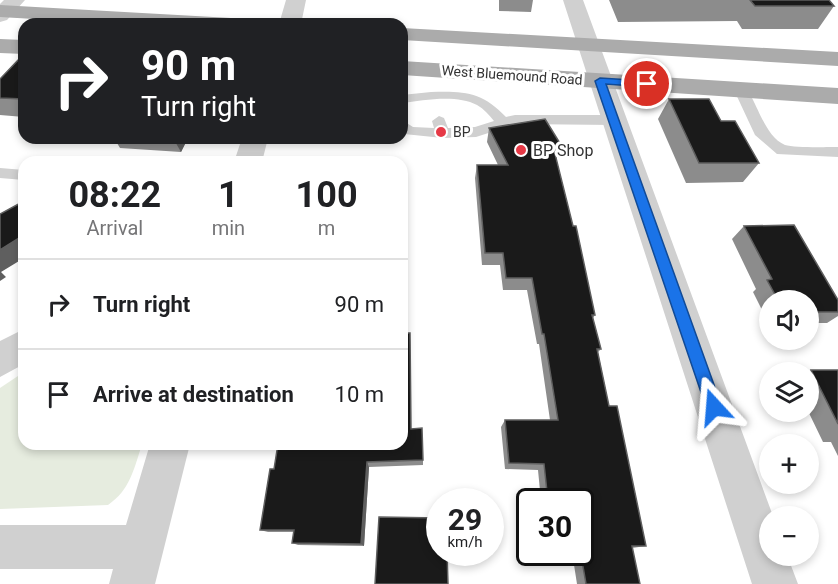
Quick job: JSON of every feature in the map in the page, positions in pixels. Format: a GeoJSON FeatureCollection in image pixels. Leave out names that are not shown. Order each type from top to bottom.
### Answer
{"type":"FeatureCollection","features":[{"type":"Feature","properties":{"kind":"main road"},"geometry":{"type":"LineString","coordinates":[[5,9],[141,18]]}},
{"type":"Feature","properties":{"kind":"main road"},"geometry":{"type":"LineString","coordinates":[[408,34],[838,59]]}},
{"type":"Feature","properties":{"kind":"main road"},"geometry":{"type":"LineString","coordinates":[[0,46],[18,47]]}},
{"type":"Feature","properties":{"kind":"main road","name":"West Bluemound Road"},"geometry":{"type":"LineString","coordinates":[[410,69],[838,96]]}},
{"type":"Feature","properties":{"kind":"street"},"geometry":{"type":"LineString","coordinates":[[292,18],[296,0]]}},
{"type":"Feature","properties":{"kind":"street"},"geometry":{"type":"LineString","coordinates":[[573,0],[775,584]]}},
{"type":"Feature","properties":{"kind":"street"},"geometry":{"type":"LineString","coordinates":[[0,360],[18,349]]}},
{"type":"Feature","properties":{"kind":"street"},"geometry":{"type":"LineString","coordinates":[[0,547],[137,566],[168,450]]}},
{"type":"Feature","properties":{"kind":"lane"},"geometry":{"type":"LineString","coordinates":[[410,69],[427,98]]}},
{"type":"Feature","properties":{"kind":"lane"},"geometry":{"type":"LineString","coordinates":[[461,97],[464,72]]}},
{"type":"Feature","properties":{"kind":"lane"},"geometry":{"type":"LineString","coordinates":[[741,90],[760,132],[782,150],[838,152]]}},
{"type":"Feature","properties":{"kind":"lane"},"geometry":{"type":"LineString","coordinates":[[408,99],[461,97],[481,101],[502,122]]}},
{"type":"Feature","properties":{"kind":"lane"},"geometry":{"type":"LineString","coordinates":[[408,130],[441,127],[476,132],[502,122],[553,118],[614,120]]}},
{"type":"Feature","properties":{"kind":"lane"},"geometry":{"type":"LineString","coordinates":[[0,173],[18,174]]}},
{"type":"Feature","properties":{"kind":"shaded area"},"geometry":{"type":"Polygon","coordinates":[[[18,376],[18,450],[140,450],[134,470],[121,493],[108,505],[0,509],[0,388],[18,376]]]}},
{"type":"Feature","properties":{"kind":"building"},"geometry":{"type":"Polygon","coordinates":[[[750,0],[829,0],[834,6],[755,6],[750,0]]]}},
{"type":"Feature","properties":{"kind":"building"},"geometry":{"type":"Polygon","coordinates":[[[18,60],[18,99],[0,98],[0,79],[18,60]]]}},
{"type":"Feature","properties":{"kind":"building"},"geometry":{"type":"Polygon","coordinates":[[[669,99],[709,99],[721,121],[735,121],[759,163],[699,163],[669,99]]]}},
{"type":"Feature","properties":{"kind":"building"},"geometry":{"type":"Polygon","coordinates":[[[545,119],[561,145],[553,146],[573,226],[576,226],[595,315],[592,315],[601,349],[597,349],[609,406],[617,406],[646,546],[632,546],[640,584],[586,584],[583,566],[594,566],[594,488],[547,488],[544,464],[509,463],[505,420],[558,420],[532,278],[506,278],[503,253],[485,253],[477,165],[508,165],[489,128],[545,119]]]}},
{"type":"Feature","properties":{"kind":"building"},"geometry":{"type":"Polygon","coordinates":[[[18,204],[18,239],[0,250],[0,214],[18,204]]]}},
{"type":"Feature","properties":{"kind":"building"},"geometry":{"type":"Polygon","coordinates":[[[794,225],[838,300],[838,312],[819,312],[819,290],[772,290],[767,280],[772,279],[744,226],[794,225]]]}},
{"type":"Feature","properties":{"kind":"building"},"geometry":{"type":"Polygon","coordinates":[[[408,333],[410,333],[411,429],[422,428],[423,460],[367,462],[361,544],[292,543],[294,530],[260,530],[270,469],[274,469],[277,450],[408,450],[408,333]]]}},
{"type":"Feature","properties":{"kind":"building"},"geometry":{"type":"Polygon","coordinates":[[[819,370],[838,370],[838,424],[819,386],[819,370]]]}},
{"type":"Feature","properties":{"kind":"building"},"geometry":{"type":"Polygon","coordinates":[[[379,517],[426,518],[426,566],[447,566],[448,584],[375,584],[379,517]]]}},
{"type":"Feature","properties":{"kind":"place","name":"BP"},"geometry":{"type":"Point","coordinates":[441,132]}},
{"type":"Feature","properties":{"kind":"place","name":"BP Shop"},"geometry":{"type":"Point","coordinates":[521,150]}},
{"type":"Feature","properties":{"kind":"route"},"geometry":{"type":"LineString","coordinates":[[647,84],[600,81],[714,407]]}}]}
